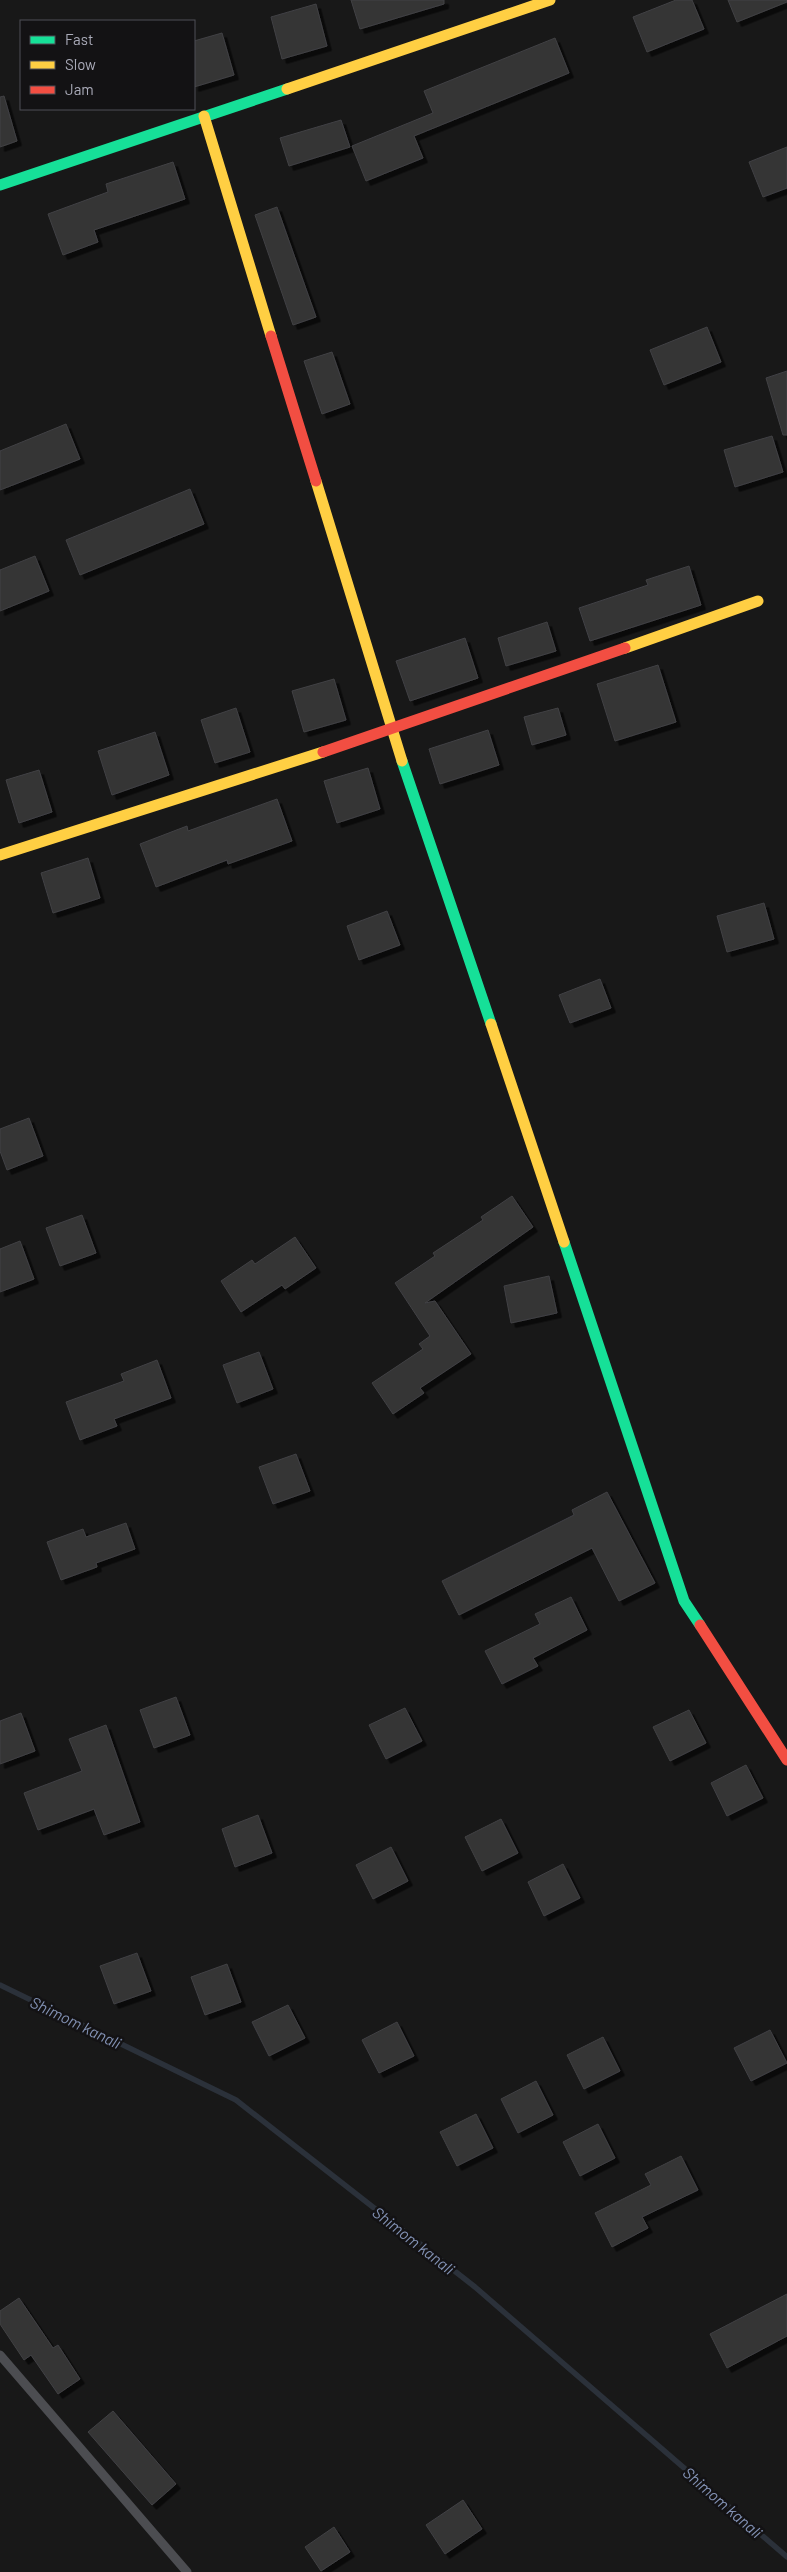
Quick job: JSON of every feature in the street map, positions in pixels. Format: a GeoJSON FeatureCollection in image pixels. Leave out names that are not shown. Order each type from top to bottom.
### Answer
{"type":"FeatureCollection","features":[{"type":"Feature","properties":{"kind":"street"},"geometry":{"type":"LineString","coordinates":[[0,185],[550,0]]}},
{"type":"Feature","properties":{"kind":"street"},"geometry":{"type":"LineString","coordinates":[[204,116],[392,730],[684,1601],[787,1760]]}},
{"type":"Feature","properties":{"kind":"street"},"geometry":{"type":"LineString","coordinates":[[0,854],[392,730],[758,601]]}},
{"type":"Feature","properties":{"kind":"lane"},"geometry":{"type":"LineString","coordinates":[[0,2355],[187,2572]]}},
{"type":"Feature","properties":{"kind":"building"},"geometry":{"type":"Polygon","coordinates":[[[351,0],[444,0],[444,4],[360,29],[351,0]]]}},
{"type":"Feature","properties":{"kind":"building"},"geometry":{"type":"Polygon","coordinates":[[[676,0],[692,0],[704,29],[647,52],[633,17],[676,0]]]}},
{"type":"Feature","properties":{"kind":"building"},"geometry":{"type":"Polygon","coordinates":[[[728,0],[787,0],[787,2],[737,22],[728,0]]]}},
{"type":"Feature","properties":{"kind":"building"},"geometry":{"type":"Polygon","coordinates":[[[316,4],[327,46],[282,59],[271,17],[316,4]]]}},
{"type":"Feature","properties":{"kind":"building"},"geometry":{"type":"Polygon","coordinates":[[[222,33],[234,75],[195,87],[195,41],[222,33]]]}},
{"type":"Feature","properties":{"kind":"building"},"geometry":{"type":"Polygon","coordinates":[[[555,38],[569,73],[414,136],[423,158],[366,181],[352,146],[433,113],[424,91],[555,38]]]}},
{"type":"Feature","properties":{"kind":"building"},"geometry":{"type":"Polygon","coordinates":[[[4,96],[17,141],[0,147],[0,97],[4,96]]]}},
{"type":"Feature","properties":{"kind":"building"},"geometry":{"type":"Polygon","coordinates":[[[341,120],[350,147],[289,166],[280,138],[341,120]]]}},
{"type":"Feature","properties":{"kind":"building"},"geometry":{"type":"Polygon","coordinates":[[[787,147],[787,188],[763,197],[749,162],[787,147]]]}},
{"type":"Feature","properties":{"kind":"building"},"geometry":{"type":"Polygon","coordinates":[[[173,162],[185,199],[94,230],[98,242],[63,255],[48,214],[108,192],[106,184],[173,162]]]}},
{"type":"Feature","properties":{"kind":"building"},"geometry":{"type":"Polygon","coordinates":[[[277,207],[316,317],[293,325],[255,215],[277,207]]]}},
{"type":"Feature","properties":{"kind":"building"},"geometry":{"type":"Polygon","coordinates":[[[707,327],[721,362],[664,385],[650,350],[707,327]]]}},
{"type":"Feature","properties":{"kind":"building"},"geometry":{"type":"Polygon","coordinates":[[[332,352],[350,404],[322,414],[304,361],[332,352]]]}},
{"type":"Feature","properties":{"kind":"building"},"geometry":{"type":"Polygon","coordinates":[[[787,371],[787,435],[783,435],[766,378],[787,371]]]}},
{"type":"Feature","properties":{"kind":"building"},"geometry":{"type":"Polygon","coordinates":[[[66,424],[80,459],[0,490],[0,451],[66,424]]]}},
{"type":"Feature","properties":{"kind":"building"},"geometry":{"type":"Polygon","coordinates":[[[772,436],[783,472],[735,487],[724,450],[772,436]]]}},
{"type":"Feature","properties":{"kind":"building"},"geometry":{"type":"Polygon","coordinates":[[[190,489],[204,524],[80,575],[66,540],[190,489]]]}},
{"type":"Feature","properties":{"kind":"building"},"geometry":{"type":"Polygon","coordinates":[[[35,556],[49,591],[0,611],[0,570],[35,556]]]}},
{"type":"Feature","properties":{"kind":"building"},"geometry":{"type":"Polygon","coordinates":[[[689,566],[701,605],[590,641],[579,608],[648,585],[646,580],[689,566]]]}},
{"type":"Feature","properties":{"kind":"building"},"geometry":{"type":"Polygon","coordinates":[[[547,622],[556,651],[506,666],[498,638],[547,622]]]}},
{"type":"Feature","properties":{"kind":"building"},"geometry":{"type":"Polygon","coordinates":[[[465,638],[478,678],[410,701],[396,661],[465,638]]]}},
{"type":"Feature","properties":{"kind":"building"},"geometry":{"type":"Polygon","coordinates":[[[658,665],[676,722],[615,741],[597,684],[658,665]]]}},
{"type":"Feature","properties":{"kind":"building"},"geometry":{"type":"Polygon","coordinates":[[[334,679],[346,720],[304,732],[292,691],[334,679]]]}},
{"type":"Feature","properties":{"kind":"building"},"geometry":{"type":"Polygon","coordinates":[[[236,708],[250,752],[215,763],[201,720],[236,708]]]}},
{"type":"Feature","properties":{"kind":"building"},"geometry":{"type":"Polygon","coordinates":[[[558,708],[566,735],[532,745],[524,717],[558,708]]]}},
{"type":"Feature","properties":{"kind":"building"},"geometry":{"type":"Polygon","coordinates":[[[488,730],[499,765],[440,784],[429,749],[488,730]]]}},
{"type":"Feature","properties":{"kind":"building"},"geometry":{"type":"Polygon","coordinates":[[[155,732],[169,775],[112,795],[98,751],[155,732]]]}},
{"type":"Feature","properties":{"kind":"building"},"geometry":{"type":"Polygon","coordinates":[[[368,768],[380,809],[337,823],[324,781],[368,768]]]}},
{"type":"Feature","properties":{"kind":"building"},"geometry":{"type":"Polygon","coordinates":[[[39,770],[52,812],[19,823],[6,780],[39,770]]]}},
{"type":"Feature","properties":{"kind":"building"},"geometry":{"type":"Polygon","coordinates":[[[277,799],[292,841],[228,864],[227,860],[156,887],[140,844],[187,826],[188,831],[277,799]]]}},
{"type":"Feature","properties":{"kind":"building"},"geometry":{"type":"Polygon","coordinates":[[[88,858],[100,898],[53,913],[41,873],[88,858]]]}},
{"type":"Feature","properties":{"kind":"building"},"geometry":{"type":"Polygon","coordinates":[[[764,903],[774,939],[727,952],[717,916],[764,903]]]}},
{"type":"Feature","properties":{"kind":"building"},"geometry":{"type":"Polygon","coordinates":[[[387,911],[400,945],[359,960],[347,926],[387,911]]]}},
{"type":"Feature","properties":{"kind":"building"},"geometry":{"type":"Polygon","coordinates":[[[600,979],[611,1008],[570,1023],[559,995],[600,979]]]}},
{"type":"Feature","properties":{"kind":"building"},"geometry":{"type":"Polygon","coordinates":[[[29,1118],[43,1156],[7,1170],[0,1151],[0,1129],[29,1118]]]}},
{"type":"Feature","properties":{"kind":"building"},"geometry":{"type":"Polygon","coordinates":[[[512,1196],[533,1227],[425,1303],[435,1301],[471,1354],[420,1388],[424,1393],[393,1414],[372,1383],[423,1349],[419,1344],[430,1336],[395,1283],[435,1256],[433,1253],[483,1220],[481,1217],[512,1196]]]}},
{"type":"Feature","properties":{"kind":"building"},"geometry":{"type":"Polygon","coordinates":[[[82,1215],[96,1253],[60,1266],[46,1228],[82,1215]]]}},
{"type":"Feature","properties":{"kind":"building"},"geometry":{"type":"Polygon","coordinates":[[[295,1237],[316,1268],[285,1289],[282,1285],[241,1312],[221,1281],[252,1260],[255,1264],[295,1237]]]}},
{"type":"Feature","properties":{"kind":"building"},"geometry":{"type":"Polygon","coordinates":[[[20,1241],[34,1279],[0,1292],[0,1249],[20,1241]]]}},
{"type":"Feature","properties":{"kind":"building"},"geometry":{"type":"Polygon","coordinates":[[[549,1276],[557,1313],[511,1323],[504,1286],[549,1276]]]}},
{"type":"Feature","properties":{"kind":"building"},"geometry":{"type":"Polygon","coordinates":[[[259,1352],[273,1389],[237,1403],[223,1365],[259,1352]]]}},
{"type":"Feature","properties":{"kind":"building"},"geometry":{"type":"Polygon","coordinates":[[[157,1360],[171,1398],[114,1419],[117,1426],[80,1440],[66,1402],[124,1381],[121,1374],[157,1360]]]}},
{"type":"Feature","properties":{"kind":"building"},"geometry":{"type":"Polygon","coordinates":[[[296,1454],[310,1491],[273,1504],[259,1467],[296,1454]]]}},
{"type":"Feature","properties":{"kind":"building"},"geometry":{"type":"Polygon","coordinates":[[[607,1492],[655,1583],[619,1601],[592,1548],[459,1615],[442,1581],[574,1515],[572,1510],[607,1492]]]}},
{"type":"Feature","properties":{"kind":"building"},"geometry":{"type":"Polygon","coordinates":[[[126,1523],[135,1549],[96,1563],[97,1567],[61,1580],[47,1542],[83,1529],[86,1537],[126,1523]]]}},
{"type":"Feature","properties":{"kind":"building"},"geometry":{"type":"Polygon","coordinates":[[[571,1597],[587,1630],[533,1658],[538,1666],[502,1684],[485,1651],[540,1624],[535,1614],[571,1597]]]}},
{"type":"Feature","properties":{"kind":"building"},"geometry":{"type":"Polygon","coordinates":[[[176,1697],[190,1735],[154,1748],[140,1710],[176,1697]]]}},
{"type":"Feature","properties":{"kind":"building"},"geometry":{"type":"Polygon","coordinates":[[[405,1708],[422,1741],[386,1759],[369,1725],[405,1708]]]}},
{"type":"Feature","properties":{"kind":"building"},"geometry":{"type":"Polygon","coordinates":[[[689,1710],[706,1743],[670,1761],[653,1727],[689,1710]]]}},
{"type":"Feature","properties":{"kind":"building"},"geometry":{"type":"Polygon","coordinates":[[[21,1713],[35,1751],[0,1764],[0,1721],[21,1713]]]}},
{"type":"Feature","properties":{"kind":"building"},"geometry":{"type":"Polygon","coordinates":[[[106,1725],[140,1822],[104,1835],[94,1809],[38,1830],[24,1793],[82,1771],[69,1739],[106,1725]]]}},
{"type":"Feature","properties":{"kind":"building"},"geometry":{"type":"Polygon","coordinates":[[[746,1765],[763,1798],[727,1816],[711,1783],[746,1765]]]}},
{"type":"Feature","properties":{"kind":"building"},"geometry":{"type":"Polygon","coordinates":[[[258,1815],[272,1853],[235,1867],[222,1829],[258,1815]]]}},
{"type":"Feature","properties":{"kind":"building"},"geometry":{"type":"Polygon","coordinates":[[[501,1819],[518,1853],[482,1871],[465,1837],[501,1819]]]}},
{"type":"Feature","properties":{"kind":"building"},"geometry":{"type":"Polygon","coordinates":[[[391,1847],[408,1881],[373,1899],[356,1865],[391,1847]]]}},
{"type":"Feature","properties":{"kind":"building"},"geometry":{"type":"Polygon","coordinates":[[[563,1864],[580,1898],[544,1916],[528,1882],[563,1864]]]}},
{"type":"Feature","properties":{"kind":"building"},"geometry":{"type":"Polygon","coordinates":[[[137,1953],[151,1991],[114,2004],[100,1966],[137,1953]]]}},
{"type":"Feature","properties":{"kind":"building"},"geometry":{"type":"Polygon","coordinates":[[[227,1964],[241,2002],[205,2015],[191,1977],[227,1964]]]}},
{"type":"Feature","properties":{"kind":"building"},"geometry":{"type":"Polygon","coordinates":[[[288,2005],[305,2038],[269,2056],[252,2022],[288,2005]]]}},
{"type":"Feature","properties":{"kind":"building"},"geometry":{"type":"Polygon","coordinates":[[[397,2022],[414,2056],[379,2073],[362,2040],[397,2022]]]}},
{"type":"Feature","properties":{"kind":"building"},"geometry":{"type":"Polygon","coordinates":[[[770,2030],[787,2063],[751,2081],[734,2048],[770,2030]]]}},
{"type":"Feature","properties":{"kind":"building"},"geometry":{"type":"Polygon","coordinates":[[[603,2037],[620,2071],[584,2089],[567,2055],[603,2037]]]}},
{"type":"Feature","properties":{"kind":"building"},"geometry":{"type":"Polygon","coordinates":[[[536,2081],[553,2115],[518,2133],[501,2099],[536,2081]]]}},
{"type":"Feature","properties":{"kind":"building"},"geometry":{"type":"Polygon","coordinates":[[[476,2114],[493,2148],[457,2166],[440,2132],[476,2114]]]}},
{"type":"Feature","properties":{"kind":"building"},"geometry":{"type":"Polygon","coordinates":[[[598,2124],[615,2158],[580,2176],[563,2142],[598,2124]]]}},
{"type":"Feature","properties":{"kind":"building"},"geometry":{"type":"Polygon","coordinates":[[[681,2156],[698,2190],[642,2217],[648,2228],[612,2247],[595,2213],[651,2185],[645,2174],[681,2156]]]}},
{"type":"Feature","properties":{"kind":"building"},"geometry":{"type":"Polygon","coordinates":[[[787,2294],[787,2336],[727,2368],[710,2334],[787,2294]]]}},
{"type":"Feature","properties":{"kind":"building"},"geometry":{"type":"Polygon","coordinates":[[[19,2298],[53,2348],[58,2345],[80,2379],[58,2394],[31,2355],[24,2360],[0,2324],[0,2311],[19,2298]]]}},
{"type":"Feature","properties":{"kind":"building"},"geometry":{"type":"Polygon","coordinates":[[[113,2411],[176,2484],[152,2505],[88,2432],[113,2411]]]}},
{"type":"Feature","properties":{"kind":"building"},"geometry":{"type":"Polygon","coordinates":[[[463,2500],[482,2529],[445,2554],[426,2525],[463,2500]]]}},
{"type":"Feature","properties":{"kind":"building"},"geometry":{"type":"Polygon","coordinates":[[[334,2527],[350,2552],[321,2571],[305,2547],[334,2527]]]}},
{"type":"Feature","properties":{"kind":"waterway","name":"Shimom kanali"},"geometry":{"type":"LineString","coordinates":[[0,1985],[236,2100],[475,2287],[787,2557]]}},
{"type":"Feature","properties":{"kind":"traffic: fast"},"geometry":{"type":"LineString","coordinates":[[0,185],[287,89]]}},
{"type":"Feature","properties":{"kind":"traffic: fast"},"geometry":{"type":"LineString","coordinates":[[402,761],[491,1024]]}},
{"type":"Feature","properties":{"kind":"traffic: fast"},"geometry":{"type":"LineString","coordinates":[[564,1242],[684,1601],[700,1625]]}},
{"type":"Feature","properties":{"kind":"traffic: slow"},"geometry":{"type":"LineString","coordinates":[[287,89],[550,0]]}},
{"type":"Feature","properties":{"kind":"traffic: slow"},"geometry":{"type":"LineString","coordinates":[[204,116],[271,336]]}},
{"type":"Feature","properties":{"kind":"traffic: slow"},"geometry":{"type":"LineString","coordinates":[[316,481],[402,761]]}},
{"type":"Feature","properties":{"kind":"traffic: slow"},"geometry":{"type":"LineString","coordinates":[[625,648],[758,601]]}},
{"type":"Feature","properties":{"kind":"traffic: slow"},"geometry":{"type":"LineString","coordinates":[[0,855],[323,752]]}},
{"type":"Feature","properties":{"kind":"traffic: slow"},"geometry":{"type":"LineString","coordinates":[[491,1024],[564,1242]]}},
{"type":"Feature","properties":{"kind":"traffic: jam"},"geometry":{"type":"LineString","coordinates":[[271,336],[316,481]]}},
{"type":"Feature","properties":{"kind":"traffic: jam"},"geometry":{"type":"LineString","coordinates":[[323,752],[625,648]]}},
{"type":"Feature","properties":{"kind":"traffic: jam"},"geometry":{"type":"LineString","coordinates":[[700,1625],[787,1760]]}}]}
